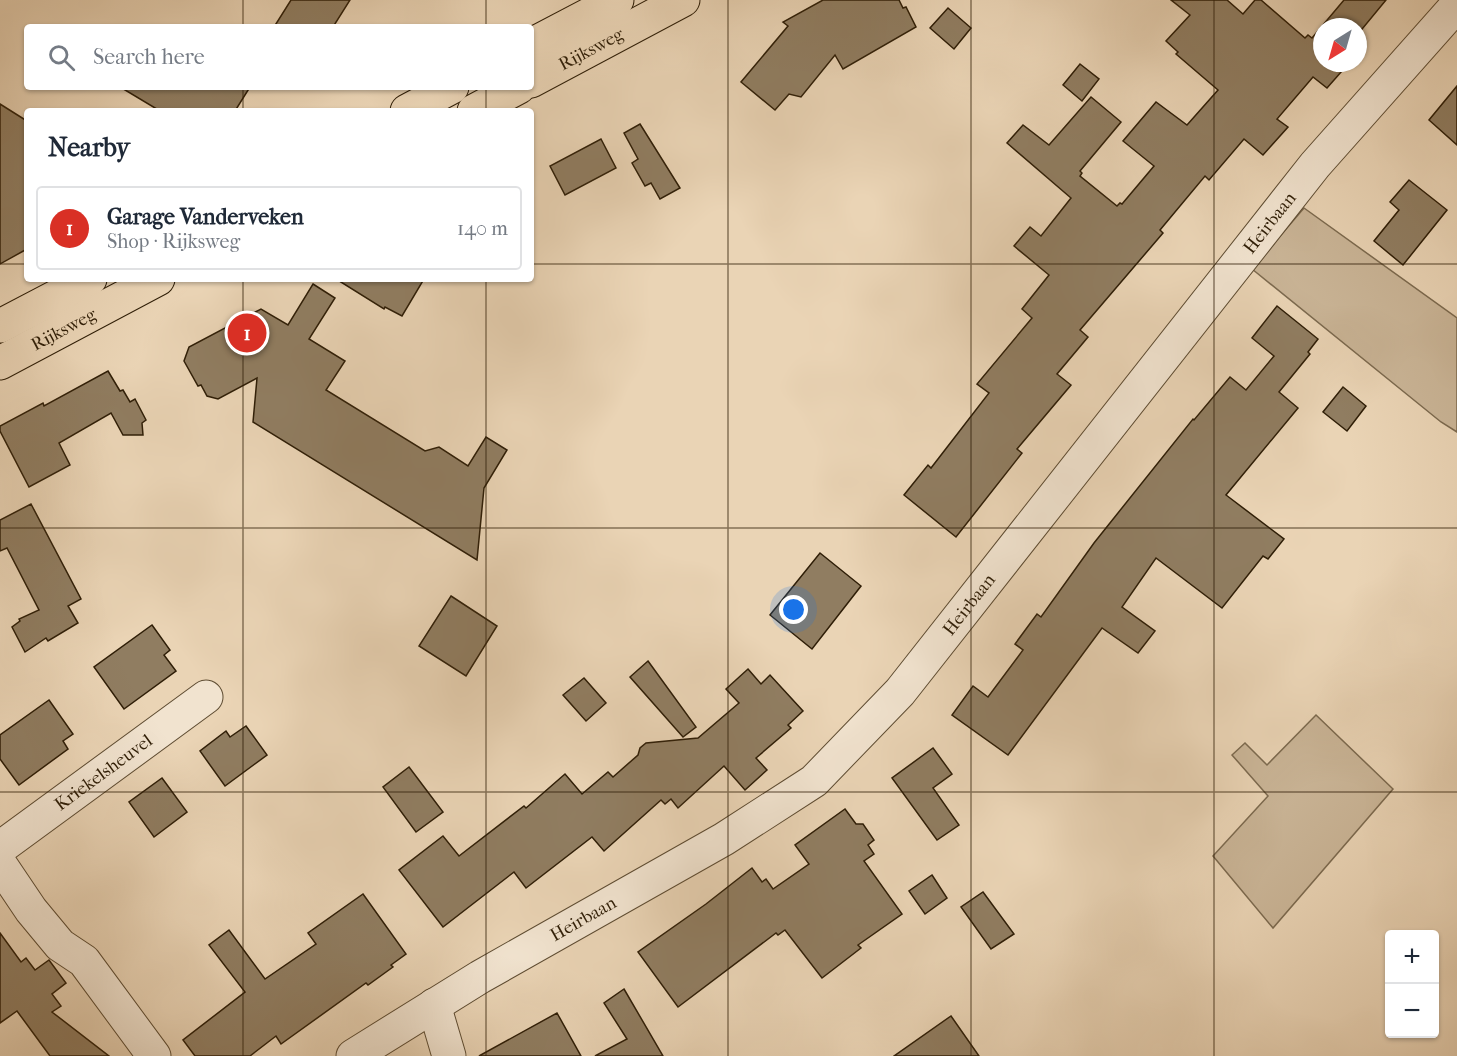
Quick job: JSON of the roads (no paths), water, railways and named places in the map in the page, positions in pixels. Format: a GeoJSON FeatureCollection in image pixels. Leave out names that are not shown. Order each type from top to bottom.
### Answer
{"type":"FeatureCollection","features":[{"type":"Feature","properties":{"kind":"main road","name":"Rijksweg"},"geometry":{"type":"LineString","coordinates":[[534,43],[617,0]]}},
{"type":"Feature","properties":{"kind":"main road","name":"Rijksweg"},"geometry":{"type":"LineString","coordinates":[[534,79],[683,0]]}},
{"type":"Feature","properties":{"kind":"main road"},"geometry":{"type":"LineString","coordinates":[[413,108],[446,90]]}},
{"type":"Feature","properties":{"kind":"main road"},"geometry":{"type":"LineString","coordinates":[[480,108],[513,90]]}},
{"type":"Feature","properties":{"kind":"main road","name":"Rijksweg"},"geometry":{"type":"LineString","coordinates":[[0,326],[84,282]]}},
{"type":"Feature","properties":{"kind":"main road","name":"Rijksweg"},"geometry":{"type":"LineString","coordinates":[[0,363],[152,282]]}},
{"type":"Feature","properties":{"kind":"street","name":"Heirbaan"},"geometry":{"type":"LineString","coordinates":[[353,1056],[480,977],[724,839],[814,781],[900,692],[1314,165],[1457,5]]}},
{"type":"Feature","properties":{"kind":"street","name":"Kriekelsheuvel"},"geometry":{"type":"LineString","coordinates":[[0,848],[206,697]]}},
{"type":"Feature","properties":{"kind":"street"},"geometry":{"type":"LineString","coordinates":[[0,864],[31,910],[60,945],[84,961],[154,1056]]}},
{"type":"Feature","properties":{"kind":"street"},"geometry":{"type":"LineString","coordinates":[[434,1005],[449,1056]]}},
{"type":"Feature","properties":{"kind":"place","name":"Garage Vanderveken"},"geometry":{"type":"Point","coordinates":[247,333]}}]}
